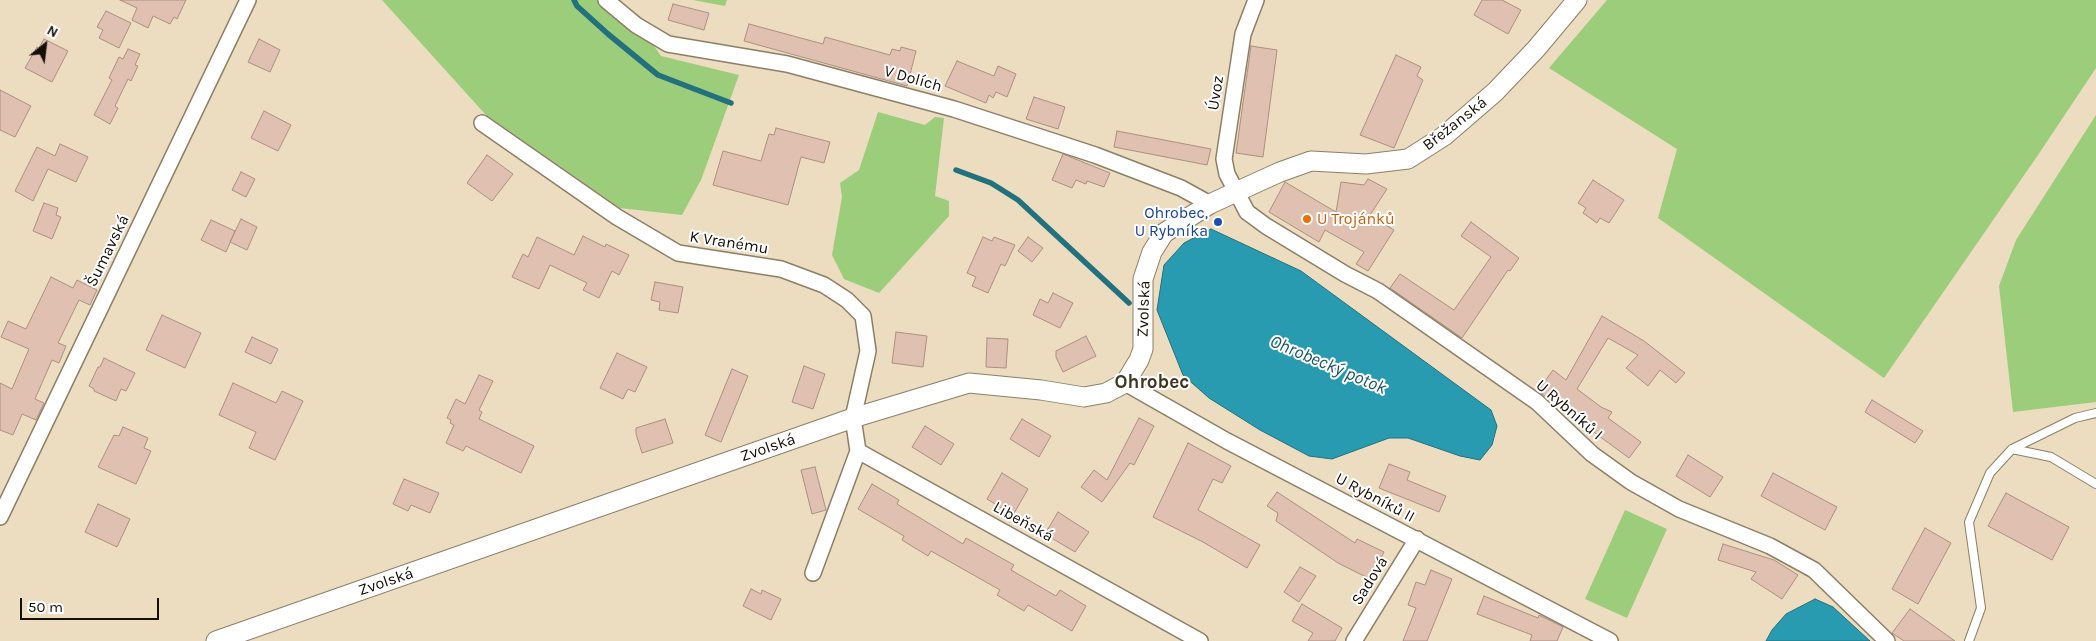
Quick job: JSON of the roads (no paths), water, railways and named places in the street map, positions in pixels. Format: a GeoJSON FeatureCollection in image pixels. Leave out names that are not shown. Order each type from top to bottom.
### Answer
{"type":"FeatureCollection","features":[{"type":"Feature","properties":{"kind":"street","name":"Šumavská"},"geometry":{"type":"LineString","coordinates":[[0,517],[248,0]]}},
{"type":"Feature","properties":{"kind":"street","name":"V Dolích"},"geometry":{"type":"LineString","coordinates":[[606,0],[636,26],[668,44],[787,64],[954,109],[1096,155],[1181,188],[1210,204]]}},
{"type":"Feature","properties":{"kind":"street","name":"Úvoz"},"geometry":{"type":"LineString","coordinates":[[1236,192],[1227,174],[1224,159],[1243,34],[1256,0]]}},
{"type":"Feature","properties":{"kind":"street","name":"Břežanská"},"geometry":{"type":"LineString","coordinates":[[1210,204],[1280,172],[1311,161],[1366,164],[1408,158],[1444,136],[1495,92],[1536,49],[1578,0]]}},
{"type":"Feature","properties":{"kind":"street","name":"K Vranému"},"geometry":{"type":"LineString","coordinates":[[482,123],[617,217],[678,253],[782,269],[824,285],[847,300],[863,316],[868,351],[853,418]]}},
{"type":"Feature","properties":{"kind":"street","name":"U Rybníků I"},"geometry":{"type":"LineString","coordinates":[[1236,192],[1248,212],[1266,226],[1344,274],[1378,291],[1529,396],[1592,454],[1631,482],[1679,509],[1770,546],[1814,570],[1887,641]]}},
{"type":"Feature","properties":{"kind":"street","name":"Zvolská"},"geometry":{"type":"LineString","coordinates":[[216,641],[853,418],[969,383],[1041,390],[1084,397],[1106,392],[1125,383],[1139,360],[1143,349],[1143,279],[1152,252],[1164,233],[1210,204]]}},
{"type":"Feature","properties":{"kind":"street","name":"U Rybníků II"},"geometry":{"type":"LineString","coordinates":[[1125,383],[1228,441],[1610,641]]}},
{"type":"Feature","properties":{"kind":"street"},"geometry":{"type":"LineString","coordinates":[[813,573],[858,451],[853,418]]}},
{"type":"Feature","properties":{"kind":"street","name":"Libeňská"},"geometry":{"type":"LineString","coordinates":[[858,451],[1200,641]]}},
{"type":"Feature","properties":{"kind":"street","name":"Sadová"},"geometry":{"type":"LineString","coordinates":[[1354,641],[1417,539]]}},
{"type":"Feature","properties":{"kind":"lane"},"geometry":{"type":"LineString","coordinates":[[1969,641],[1981,608],[1969,522],[1990,474],[2012,449],[2075,418],[2096,413]]}},
{"type":"Feature","properties":{"kind":"lane"},"geometry":{"type":"LineString","coordinates":[[2012,449],[2051,457],[2096,484]]}},
{"type":"Feature","properties":{"kind":"water"},"geometry":{"type":"Polygon","coordinates":[[[1211,229],[1301,271],[1491,410],[1497,426],[1492,445],[1480,460],[1460,456],[1408,438],[1389,438],[1332,459],[1309,456],[1260,430],[1209,398],[1183,375],[1157,310],[1164,265],[1184,243],[1211,229]]]}},
{"type":"Feature","properties":{"kind":"water"},"geometry":{"type":"Polygon","coordinates":[[[1815,599],[1833,607],[1870,641],[1766,641],[1772,630],[1786,614],[1815,599]]]}},
{"type":"Feature","properties":{"kind":"waterway","name":"Ohrobecký potok"},"geometry":{"type":"LineString","coordinates":[[574,0],[577,6],[608,34],[658,75],[731,103]]}},
{"type":"Feature","properties":{"kind":"waterway","name":"Ohrobecký potok"},"geometry":{"type":"LineString","coordinates":[[956,170],[991,183],[1018,200],[1129,303]]}},
{"type":"Feature","properties":{"kind":"place","name":"U Trojánků"},"geometry":{"type":"Point","coordinates":[1307,219]}},
{"type":"Feature","properties":{"kind":"place","name":"Ohrobec, U Rybníka"},"geometry":{"type":"Point","coordinates":[1218,222]}},
{"type":"Feature","properties":{"kind":"district","name":"Ohrobec"},"geometry":{"type":"Point","coordinates":[1152,383]}}]}
